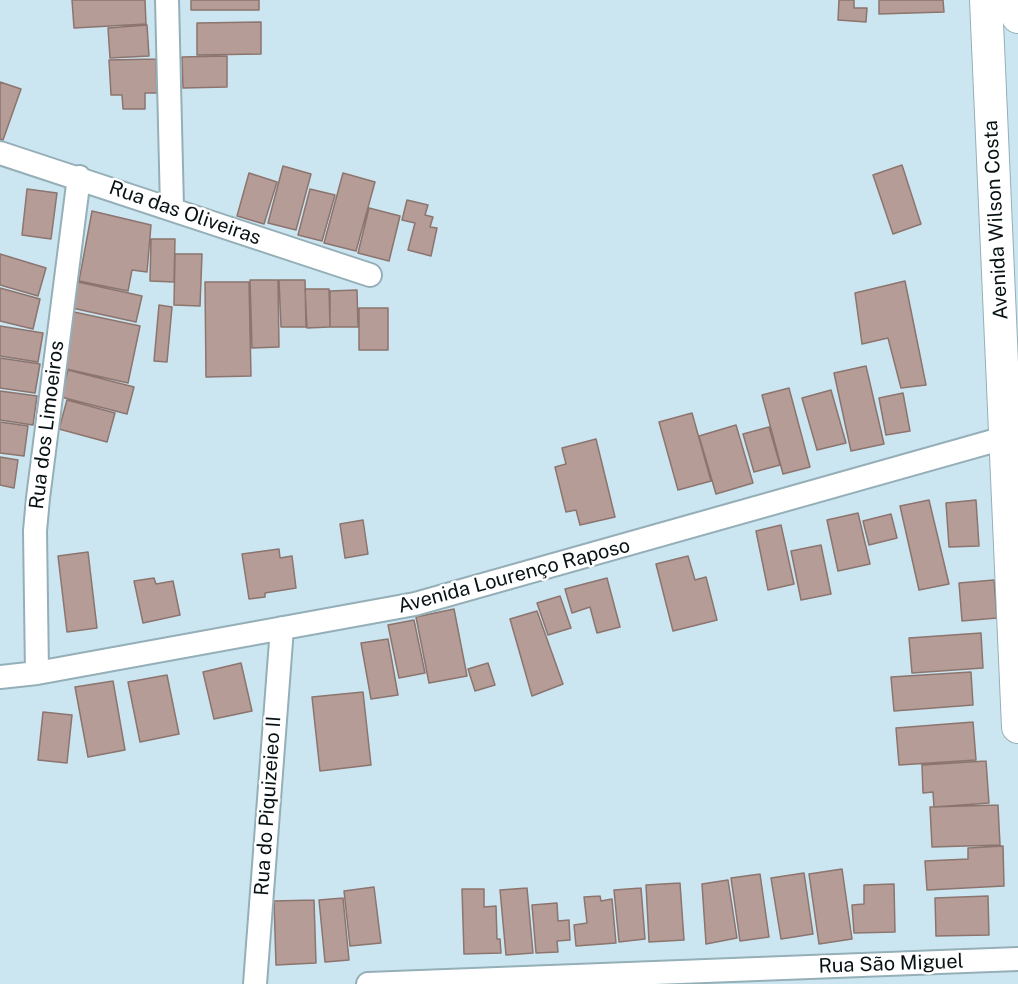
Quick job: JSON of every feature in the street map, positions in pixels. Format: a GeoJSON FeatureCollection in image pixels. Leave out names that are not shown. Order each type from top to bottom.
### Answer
{"type":"FeatureCollection","features":[{"type":"Feature","properties":{"kind":"street"},"geometry":{"type":"LineString","coordinates":[[167,0],[172,208]]}},
{"type":"Feature","properties":{"kind":"street","name":"Avenida Wilson Costa"},"geometry":{"type":"LineString","coordinates":[[986,0],[1012,436],[1018,727]]}},
{"type":"Feature","properties":{"kind":"street"},"geometry":{"type":"LineString","coordinates":[[1017,0],[1018,17]]}},
{"type":"Feature","properties":{"kind":"street","name":"Rua das Oliveiras"},"geometry":{"type":"LineString","coordinates":[[0,153],[79,177],[370,275]]}},
{"type":"Feature","properties":{"kind":"street","name":"Rua dos Limoeiros"},"geometry":{"type":"LineString","coordinates":[[37,673],[35,531],[79,177]]}},
{"type":"Feature","properties":{"kind":"street","name":"Avenida Lourenço Raposo"},"geometry":{"type":"LineString","coordinates":[[0,677],[37,673],[382,612],[457,594],[1012,436]]}},
{"type":"Feature","properties":{"kind":"street","name":"Rua do Piquizeieo II"},"geometry":{"type":"LineString","coordinates":[[255,984],[282,628]]}},
{"type":"Feature","properties":{"kind":"street","name":"Rua São Miguel"},"geometry":{"type":"LineString","coordinates":[[368,984],[633,979],[1018,959]]}},
{"type":"Feature","properties":{"kind":"building"},"geometry":{"type":"Polygon","coordinates":[[[72,0],[145,0],[146,24],[74,28],[72,0]]]}},
{"type":"Feature","properties":{"kind":"building"},"geometry":{"type":"Polygon","coordinates":[[[191,0],[259,0],[259,10],[191,10],[191,0]]]}},
{"type":"Feature","properties":{"kind":"building"},"geometry":{"type":"Polygon","coordinates":[[[839,0],[854,0],[854,8],[867,8],[866,22],[838,20],[839,0]]]}},
{"type":"Feature","properties":{"kind":"building"},"geometry":{"type":"Polygon","coordinates":[[[879,0],[943,0],[944,12],[879,14],[879,0]]]}},
{"type":"Feature","properties":{"kind":"building"},"geometry":{"type":"Polygon","coordinates":[[[261,22],[261,54],[197,55],[197,23],[261,22]]]}},
{"type":"Feature","properties":{"kind":"building"},"geometry":{"type":"Polygon","coordinates":[[[147,25],[149,56],[110,58],[108,28],[147,25]]]}},
{"type":"Feature","properties":{"kind":"building"},"geometry":{"type":"Polygon","coordinates":[[[227,56],[227,87],[183,88],[182,57],[227,56]]]}},
{"type":"Feature","properties":{"kind":"building"},"geometry":{"type":"Polygon","coordinates":[[[156,59],[157,93],[145,93],[145,109],[123,109],[122,95],[111,95],[109,60],[156,59]]]}},
{"type":"Feature","properties":{"kind":"building"},"geometry":{"type":"Polygon","coordinates":[[[0,82],[21,89],[3,140],[0,139],[0,82]]]}},
{"type":"Feature","properties":{"kind":"building"},"geometry":{"type":"Polygon","coordinates":[[[902,165],[921,224],[893,234],[873,175],[902,165]]]}},
{"type":"Feature","properties":{"kind":"building"},"geometry":{"type":"Polygon","coordinates":[[[283,166],[311,174],[296,230],[268,223],[283,166]]]}},
{"type":"Feature","properties":{"kind":"building"},"geometry":{"type":"Polygon","coordinates":[[[249,173],[277,182],[264,224],[237,216],[249,173]]]}},
{"type":"Feature","properties":{"kind":"building"},"geometry":{"type":"Polygon","coordinates":[[[343,173],[375,182],[356,251],[324,243],[343,173]]]}},
{"type":"Feature","properties":{"kind":"building"},"geometry":{"type":"Polygon","coordinates":[[[27,189],[57,193],[51,239],[22,235],[27,189]]]}},
{"type":"Feature","properties":{"kind":"building"},"geometry":{"type":"Polygon","coordinates":[[[310,189],[335,195],[322,241],[298,235],[310,189]]]}},
{"type":"Feature","properties":{"kind":"building"},"geometry":{"type":"Polygon","coordinates":[[[407,200],[428,205],[425,215],[433,217],[430,227],[437,228],[431,256],[408,250],[415,223],[402,220],[407,200]]]}},
{"type":"Feature","properties":{"kind":"building"},"geometry":{"type":"Polygon","coordinates":[[[369,208],[400,216],[389,261],[358,253],[369,208]]]}},
{"type":"Feature","properties":{"kind":"building"},"geometry":{"type":"Polygon","coordinates":[[[92,211],[151,225],[147,272],[132,270],[128,291],[79,281],[92,211]]]}},
{"type":"Feature","properties":{"kind":"building"},"geometry":{"type":"Polygon","coordinates":[[[151,239],[175,239],[174,282],[150,281],[151,239]]]}},
{"type":"Feature","properties":{"kind":"building"},"geometry":{"type":"Polygon","coordinates":[[[0,254],[46,268],[38,296],[0,285],[0,254]]]}},
{"type":"Feature","properties":{"kind":"building"},"geometry":{"type":"Polygon","coordinates":[[[175,254],[202,254],[200,306],[174,305],[175,254]]]}},
{"type":"Feature","properties":{"kind":"building"},"geometry":{"type":"Polygon","coordinates":[[[250,280],[278,280],[279,347],[252,348],[250,280]]]}},
{"type":"Feature","properties":{"kind":"building"},"geometry":{"type":"Polygon","coordinates":[[[279,280],[305,280],[306,327],[281,327],[279,280]]]}},
{"type":"Feature","properties":{"kind":"building"},"geometry":{"type":"Polygon","coordinates":[[[905,281],[926,385],[901,388],[888,338],[862,344],[855,293],[905,281]]]}},
{"type":"Feature","properties":{"kind":"building"},"geometry":{"type":"Polygon","coordinates":[[[78,282],[142,296],[136,322],[72,308],[78,282]]]}},
{"type":"Feature","properties":{"kind":"building"},"geometry":{"type":"Polygon","coordinates":[[[205,282],[249,282],[251,376],[206,377],[205,282]]]}},
{"type":"Feature","properties":{"kind":"building"},"geometry":{"type":"Polygon","coordinates":[[[0,288],[40,299],[33,329],[0,321],[0,288]]]}},
{"type":"Feature","properties":{"kind":"building"},"geometry":{"type":"Polygon","coordinates":[[[305,289],[329,289],[330,327],[307,328],[305,289]]]}},
{"type":"Feature","properties":{"kind":"building"},"geometry":{"type":"Polygon","coordinates":[[[357,290],[358,327],[330,327],[330,291],[357,290]]]}},
{"type":"Feature","properties":{"kind":"building"},"geometry":{"type":"Polygon","coordinates":[[[159,305],[172,307],[167,362],[154,361],[159,305]]]}},
{"type":"Feature","properties":{"kind":"building"},"geometry":{"type":"Polygon","coordinates":[[[359,308],[388,308],[388,350],[359,350],[359,308]]]}},
{"type":"Feature","properties":{"kind":"building"},"geometry":{"type":"Polygon","coordinates":[[[74,312],[140,326],[128,383],[62,368],[74,312]]]}},
{"type":"Feature","properties":{"kind":"building"},"geometry":{"type":"Polygon","coordinates":[[[0,326],[43,333],[38,362],[0,356],[0,326]]]}},
{"type":"Feature","properties":{"kind":"building"},"geometry":{"type":"Polygon","coordinates":[[[0,358],[40,364],[35,393],[0,388],[0,358]]]}},
{"type":"Feature","properties":{"kind":"building"},"geometry":{"type":"Polygon","coordinates":[[[866,366],[884,444],[851,451],[834,373],[866,366]]]}},
{"type":"Feature","properties":{"kind":"building"},"geometry":{"type":"Polygon","coordinates":[[[68,370],[134,387],[127,414],[61,397],[68,370]]]}},
{"type":"Feature","properties":{"kind":"building"},"geometry":{"type":"Polygon","coordinates":[[[789,388],[810,467],[783,474],[762,395],[789,388]]]}},
{"type":"Feature","properties":{"kind":"building"},"geometry":{"type":"Polygon","coordinates":[[[831,390],[846,443],[817,450],[802,398],[831,390]]]}},
{"type":"Feature","properties":{"kind":"building"},"geometry":{"type":"Polygon","coordinates":[[[0,391],[37,396],[33,425],[0,420],[0,391]]]}},
{"type":"Feature","properties":{"kind":"building"},"geometry":{"type":"Polygon","coordinates":[[[903,393],[910,431],[886,435],[879,398],[903,393]]]}},
{"type":"Feature","properties":{"kind":"building"},"geometry":{"type":"Polygon","coordinates":[[[67,400],[115,413],[107,442],[59,429],[67,400]]]}},
{"type":"Feature","properties":{"kind":"building"},"geometry":{"type":"Polygon","coordinates":[[[692,413],[711,481],[678,490],[659,422],[692,413]]]}},
{"type":"Feature","properties":{"kind":"building"},"geometry":{"type":"Polygon","coordinates":[[[0,422],[28,426],[24,456],[0,453],[0,422]]]}},
{"type":"Feature","properties":{"kind":"building"},"geometry":{"type":"Polygon","coordinates":[[[736,425],[753,483],[716,494],[699,436],[736,425]]]}},
{"type":"Feature","properties":{"kind":"building"},"geometry":{"type":"Polygon","coordinates":[[[769,427],[780,465],[754,472],[743,434],[769,427]]]}},
{"type":"Feature","properties":{"kind":"building"},"geometry":{"type":"Polygon","coordinates":[[[596,439],[615,517],[580,525],[576,510],[566,512],[555,467],[566,464],[562,448],[596,439]]]}},
{"type":"Feature","properties":{"kind":"building"},"geometry":{"type":"Polygon","coordinates":[[[0,457],[18,460],[14,488],[0,485],[0,457]]]}},
{"type":"Feature","properties":{"kind":"building"},"geometry":{"type":"Polygon","coordinates":[[[929,500],[949,584],[919,590],[900,506],[929,500]]]}},
{"type":"Feature","properties":{"kind":"building"},"geometry":{"type":"Polygon","coordinates":[[[976,500],[979,546],[949,547],[946,503],[976,500]]]}},
{"type":"Feature","properties":{"kind":"building"},"geometry":{"type":"Polygon","coordinates":[[[858,513],[870,564],[838,571],[827,520],[858,513]]]}},
{"type":"Feature","properties":{"kind":"building"},"geometry":{"type":"Polygon","coordinates":[[[891,514],[897,538],[869,545],[863,521],[891,514]]]}},
{"type":"Feature","properties":{"kind":"building"},"geometry":{"type":"Polygon","coordinates":[[[363,520],[368,554],[345,558],[340,524],[363,520]]]}},
{"type":"Feature","properties":{"kind":"building"},"geometry":{"type":"Polygon","coordinates":[[[781,525],[794,584],[768,590],[756,531],[781,525]]]}},
{"type":"Feature","properties":{"kind":"building"},"geometry":{"type":"Polygon","coordinates":[[[821,545],[831,594],[801,600],[791,551],[821,545]]]}},
{"type":"Feature","properties":{"kind":"building"},"geometry":{"type":"Polygon","coordinates":[[[279,549],[280,558],[292,556],[296,588],[265,593],[265,597],[249,599],[242,554],[279,549]]]}},
{"type":"Feature","properties":{"kind":"building"},"geometry":{"type":"Polygon","coordinates":[[[88,552],[97,628],[67,632],[58,556],[88,552]]]}},
{"type":"Feature","properties":{"kind":"building"},"geometry":{"type":"Polygon","coordinates":[[[688,556],[695,580],[706,577],[717,620],[673,631],[656,564],[688,556]]]}},
{"type":"Feature","properties":{"kind":"building"},"geometry":{"type":"Polygon","coordinates":[[[154,578],[156,584],[173,581],[180,615],[143,623],[134,581],[154,578]]]}},
{"type":"Feature","properties":{"kind":"building"},"geometry":{"type":"Polygon","coordinates":[[[607,578],[620,627],[597,633],[590,607],[572,613],[565,589],[607,578]]]}},
{"type":"Feature","properties":{"kind":"building"},"geometry":{"type":"Polygon","coordinates":[[[994,580],[997,618],[962,621],[959,583],[994,580]]]}},
{"type":"Feature","properties":{"kind":"building"},"geometry":{"type":"Polygon","coordinates":[[[560,596],[571,628],[548,635],[537,603],[560,596]]]}},
{"type":"Feature","properties":{"kind":"building"},"geometry":{"type":"Polygon","coordinates":[[[454,609],[467,676],[429,683],[416,617],[454,609]]]}},
{"type":"Feature","properties":{"kind":"building"},"geometry":{"type":"Polygon","coordinates":[[[537,611],[563,684],[532,696],[510,619],[537,611]]]}},
{"type":"Feature","properties":{"kind":"building"},"geometry":{"type":"Polygon","coordinates":[[[414,620],[425,673],[399,678],[388,625],[414,620]]]}},
{"type":"Feature","properties":{"kind":"building"},"geometry":{"type":"Polygon","coordinates":[[[981,633],[983,668],[912,673],[909,638],[981,633]]]}},
{"type":"Feature","properties":{"kind":"building"},"geometry":{"type":"Polygon","coordinates":[[[388,639],[398,695],[371,699],[361,643],[388,639]]]}},
{"type":"Feature","properties":{"kind":"building"},"geometry":{"type":"Polygon","coordinates":[[[241,663],[252,711],[214,719],[203,672],[241,663]]]}},
{"type":"Feature","properties":{"kind":"building"},"geometry":{"type":"Polygon","coordinates":[[[488,663],[495,685],[475,691],[468,669],[488,663]]]}},
{"type":"Feature","properties":{"kind":"building"},"geometry":{"type":"Polygon","coordinates":[[[971,672],[973,705],[894,711],[891,677],[971,672]]]}},
{"type":"Feature","properties":{"kind":"building"},"geometry":{"type":"Polygon","coordinates":[[[167,675],[179,734],[140,742],[128,682],[167,675]]]}},
{"type":"Feature","properties":{"kind":"building"},"geometry":{"type":"Polygon","coordinates":[[[113,681],[125,750],[88,757],[75,687],[113,681]]]}},
{"type":"Feature","properties":{"kind":"building"},"geometry":{"type":"Polygon","coordinates":[[[363,692],[371,765],[320,771],[312,697],[363,692]]]}},
{"type":"Feature","properties":{"kind":"building"},"geometry":{"type":"Polygon","coordinates":[[[43,712],[72,715],[67,763],[38,760],[43,712]]]}},
{"type":"Feature","properties":{"kind":"building"},"geometry":{"type":"Polygon","coordinates":[[[973,722],[976,760],[899,765],[896,728],[973,722]]]}},
{"type":"Feature","properties":{"kind":"building"},"geometry":{"type":"Polygon","coordinates":[[[986,761],[989,803],[934,807],[933,792],[923,793],[922,765],[986,761]]]}},
{"type":"Feature","properties":{"kind":"building"},"geometry":{"type":"Polygon","coordinates":[[[998,805],[1000,845],[932,847],[930,807],[998,805]]]}},
{"type":"Feature","properties":{"kind":"building"},"geometry":{"type":"Polygon","coordinates":[[[1003,846],[1004,886],[927,890],[925,861],[968,859],[968,848],[1003,846]]]}},
{"type":"Feature","properties":{"kind":"building"},"geometry":{"type":"Polygon","coordinates":[[[842,869],[852,939],[819,944],[809,874],[842,869]]]}},
{"type":"Feature","properties":{"kind":"building"},"geometry":{"type":"Polygon","coordinates":[[[804,873],[813,934],[781,939],[771,878],[804,873]]]}},
{"type":"Feature","properties":{"kind":"building"},"geometry":{"type":"Polygon","coordinates":[[[760,874],[769,937],[740,941],[731,878],[760,874]]]}},
{"type":"Feature","properties":{"kind":"building"},"geometry":{"type":"Polygon","coordinates":[[[728,880],[737,938],[706,944],[702,884],[728,880]]]}},
{"type":"Feature","properties":{"kind":"building"},"geometry":{"type":"Polygon","coordinates":[[[680,883],[684,940],[649,942],[646,885],[680,883]]]}},
{"type":"Feature","properties":{"kind":"building"},"geometry":{"type":"Polygon","coordinates":[[[894,884],[895,932],[854,933],[852,905],[864,904],[864,885],[894,884]]]}},
{"type":"Feature","properties":{"kind":"building"},"geometry":{"type":"Polygon","coordinates":[[[374,887],[381,943],[350,946],[344,891],[374,887]]]}},
{"type":"Feature","properties":{"kind":"building"},"geometry":{"type":"Polygon","coordinates":[[[527,888],[533,953],[506,955],[500,890],[527,888]]]}},
{"type":"Feature","properties":{"kind":"building"},"geometry":{"type":"Polygon","coordinates":[[[641,888],[645,939],[619,942],[614,890],[641,888]]]}},
{"type":"Feature","properties":{"kind":"building"},"geometry":{"type":"Polygon","coordinates":[[[462,889],[484,889],[484,907],[496,906],[497,939],[500,939],[501,953],[464,954],[462,889]]]}},
{"type":"Feature","properties":{"kind":"building"},"geometry":{"type":"Polygon","coordinates":[[[600,896],[601,901],[612,899],[616,943],[576,946],[574,925],[587,923],[584,897],[600,896]]]}},
{"type":"Feature","properties":{"kind":"building"},"geometry":{"type":"Polygon","coordinates":[[[988,896],[989,935],[936,936],[935,898],[988,896]]]}},
{"type":"Feature","properties":{"kind":"building"},"geometry":{"type":"Polygon","coordinates":[[[343,898],[349,960],[325,962],[319,900],[343,898]]]}},
{"type":"Feature","properties":{"kind":"building"},"geometry":{"type":"Polygon","coordinates":[[[314,900],[316,963],[276,965],[274,901],[314,900]]]}},
{"type":"Feature","properties":{"kind":"building"},"geometry":{"type":"Polygon","coordinates":[[[557,903],[558,921],[569,920],[570,940],[557,941],[558,952],[536,953],[532,905],[557,903]]]}}]}
